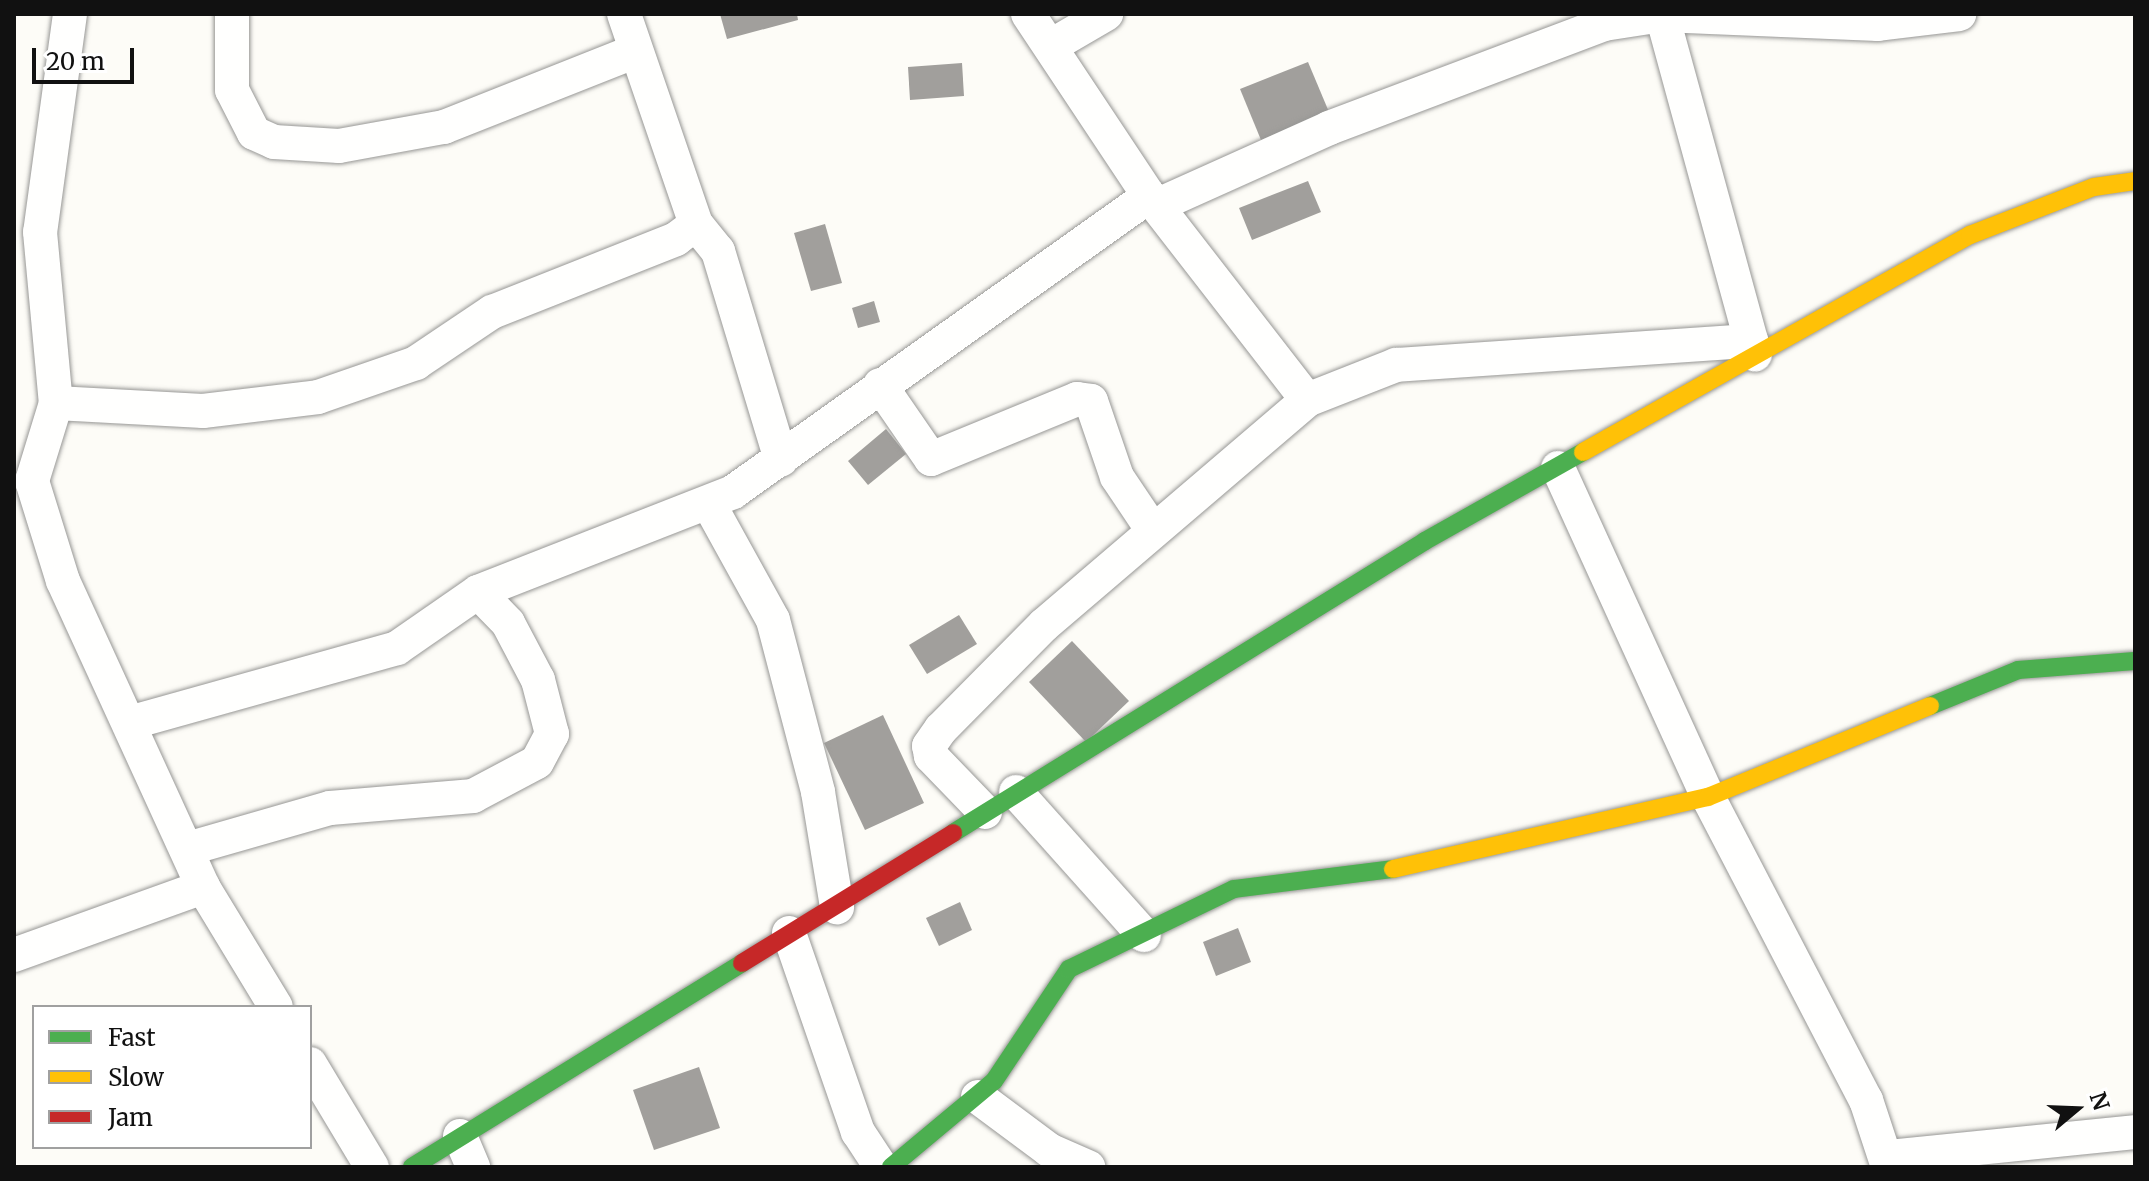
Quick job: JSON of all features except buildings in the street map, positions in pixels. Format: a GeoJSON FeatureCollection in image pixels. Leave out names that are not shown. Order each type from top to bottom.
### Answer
{"type":"FeatureCollection","features":[{"type":"Feature","properties":{"kind":"street"},"geometry":{"type":"LineString","coordinates":[[70,14],[40,232],[56,403],[40,435],[34,494],[63,581],[203,887],[275,1005]]}},
{"type":"Feature","properties":{"kind":"street"},"geometry":{"type":"LineString","coordinates":[[232,14],[232,90],[254,133],[274,142],[339,146],[444,127],[636,51]]}},
{"type":"Feature","properties":{"kind":"street"},"geometry":{"type":"LineString","coordinates":[[624,14],[696,224],[718,251],[781,460]]}},
{"type":"Feature","properties":{"kind":"street"},"geometry":{"type":"LineString","coordinates":[[1028,14],[1154,200],[1307,400]]}},
{"type":"Feature","properties":{"kind":"street"},"geometry":{"type":"LineString","coordinates":[[1051,46],[1106,14]]}},
{"type":"Feature","properties":{"kind":"street"},"geometry":{"type":"LineString","coordinates":[[129,723],[397,648],[478,592],[709,504],[781,460],[880,385],[1154,200],[1603,19],[1662,15],[1878,19],[1959,14]]}},
{"type":"Feature","properties":{"kind":"street"},"geometry":{"type":"LineString","coordinates":[[1662,15],[1753,348]]}},
{"type":"Feature","properties":{"kind":"street"},"geometry":{"type":"LineString","coordinates":[[412,1167],[466,1152],[789,933],[837,907],[1300,613],[1558,468],[1753,348],[1970,235],[2094,187],[2135,181]]}},
{"type":"Feature","properties":{"kind":"street"},"geometry":{"type":"LineString","coordinates":[[56,403],[203,411],[330,393],[416,363],[492,312],[676,239],[696,224]]}},
{"type":"Feature","properties":{"kind":"street"},"geometry":{"type":"LineString","coordinates":[[985,812],[929,746],[1044,625],[1152,529],[1307,400],[1396,365],[1753,348]]}},
{"type":"Feature","properties":{"kind":"street"},"geometry":{"type":"LineString","coordinates":[[880,385],[931,459],[1077,399],[1091,401],[1117,477],[1152,529]]}},
{"type":"Feature","properties":{"kind":"street"},"geometry":{"type":"LineString","coordinates":[[1558,468],[1708,797],[1888,1162],[2135,1132]]}},
{"type":"Feature","properties":{"kind":"street"},"geometry":{"type":"LineString","coordinates":[[709,504],[773,620],[818,792],[837,907]]}},
{"type":"Feature","properties":{"kind":"street"},"geometry":{"type":"LineString","coordinates":[[187,849],[330,808],[449,802],[537,762],[552,734],[546,702],[520,640],[478,592]]}},
{"type":"Feature","properties":{"kind":"street"},"geometry":{"type":"LineString","coordinates":[[891,1167],[978,1097],[1060,978],[1234,889],[1384,871],[1708,797],[2018,670],[2135,661]]}},
{"type":"Feature","properties":{"kind":"street"},"geometry":{"type":"LineString","coordinates":[[1016,792],[1144,935]]}},
{"type":"Feature","properties":{"kind":"street"},"geometry":{"type":"LineString","coordinates":[[14,955],[203,887]]}},
{"type":"Feature","properties":{"kind":"street"},"geometry":{"type":"LineString","coordinates":[[789,933],[858,1132],[881,1167]]}},
{"type":"Feature","properties":{"kind":"street"},"geometry":{"type":"LineString","coordinates":[[312,1067],[372,1167]]}},
{"type":"Feature","properties":{"kind":"street"},"geometry":{"type":"LineString","coordinates":[[978,1097],[1049,1150],[1088,1167]]}},
{"type":"Feature","properties":{"kind":"traffic: fast"},"geometry":{"type":"LineString","coordinates":[[953,833],[1425,541],[1583,452]]}},
{"type":"Feature","properties":{"kind":"traffic: fast"},"geometry":{"type":"LineString","coordinates":[[1930,706],[2018,670],[2135,661]]}},
{"type":"Feature","properties":{"kind":"traffic: fast"},"geometry":{"type":"LineString","coordinates":[[891,1167],[994,1081],[1069,969],[1234,889],[1393,869]]}},
{"type":"Feature","properties":{"kind":"traffic: fast"},"geometry":{"type":"LineString","coordinates":[[412,1167],[742,963]]}},
{"type":"Feature","properties":{"kind":"traffic: slow"},"geometry":{"type":"LineString","coordinates":[[1583,452],[1970,235],[2094,187],[2135,181]]}},
{"type":"Feature","properties":{"kind":"traffic: slow"},"geometry":{"type":"LineString","coordinates":[[1393,869],[1708,797],[1930,706]]}},
{"type":"Feature","properties":{"kind":"traffic: jam"},"geometry":{"type":"LineString","coordinates":[[742,963],[953,833]]}}]}
